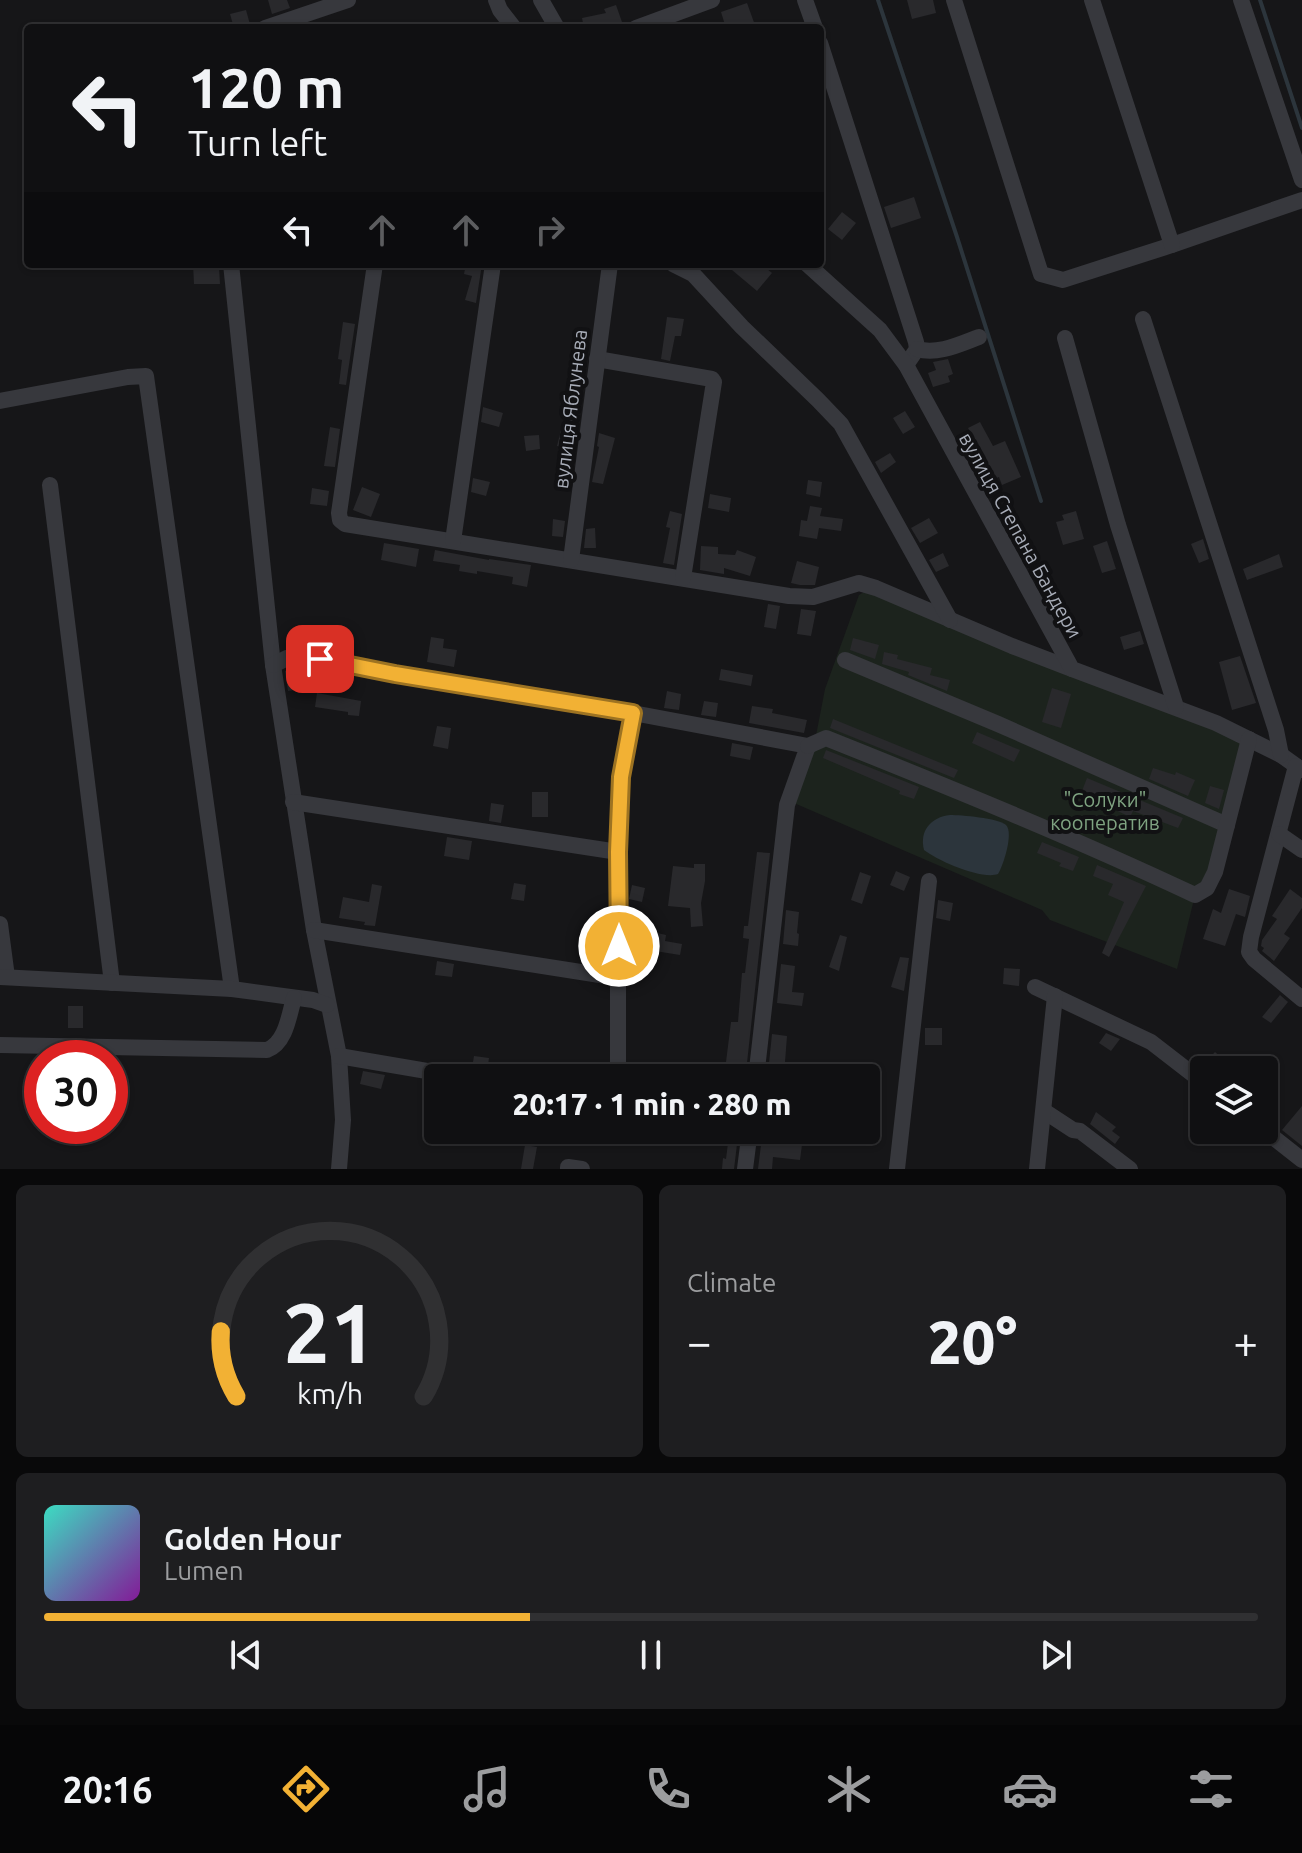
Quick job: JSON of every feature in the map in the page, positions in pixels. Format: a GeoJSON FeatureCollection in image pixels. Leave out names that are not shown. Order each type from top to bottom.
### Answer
{"type":"FeatureCollection","features":[{"type":"Feature","properties":{"kind":"street"},"geometry":{"type":"LineString","coordinates":[[277,24],[348,0]]}},
{"type":"Feature","properties":{"kind":"street"},"geometry":{"type":"LineString","coordinates":[[496,0],[511,24]]}},
{"type":"Feature","properties":{"kind":"street"},"geometry":{"type":"LineString","coordinates":[[541,0],[555,24]]}},
{"type":"Feature","properties":{"kind":"street"},"geometry":{"type":"LineString","coordinates":[[647,24],[712,0]]}},
{"type":"Feature","properties":{"kind":"street"},"geometry":{"type":"LineString","coordinates":[[805,0],[814,24]]}},
{"type":"Feature","properties":{"kind":"street"},"geometry":{"type":"LineString","coordinates":[[954,0],[1041,274],[1063,280],[1302,200]]}},
{"type":"Feature","properties":{"kind":"street"},"geometry":{"type":"LineString","coordinates":[[1092,0],[1172,245]]}},
{"type":"Feature","properties":{"kind":"street"},"geometry":{"type":"LineString","coordinates":[[1241,0],[1302,180]]}},
{"type":"Feature","properties":{"kind":"street"},"geometry":{"type":"LineString","coordinates":[[824,55],[911,324],[917,349],[906,365]]}},
{"type":"Feature","properties":{"kind":"street"},"geometry":{"type":"LineString","coordinates":[[231,268],[273,665],[314,930],[339,1056],[343,1120],[339,1169]]}},
{"type":"Feature","properties":{"kind":"street"},"geometry":{"type":"LineString","coordinates":[[374,268],[339,513],[340,520],[345,524],[789,596],[813,597],[859,583],[1072,669]]}},
{"type":"Feature","properties":{"kind":"street"},"geometry":{"type":"LineString","coordinates":[[453,541],[492,268]]}},
{"type":"Feature","properties":{"kind":"street","name":"вулиця Яблунева"},"geometry":{"type":"LineString","coordinates":[[571,560],[609,268]]}},
{"type":"Feature","properties":{"kind":"street"},"geometry":{"type":"LineString","coordinates":[[681,268],[693,274],[841,424],[950,620]]}},
{"type":"Feature","properties":{"kind":"street","name":"вулиця Степана Бандери"},"geometry":{"type":"LineString","coordinates":[[811,268],[880,330],[906,365],[1072,669],[1176,707],[1249,739],[1299,768]]}},
{"type":"Feature","properties":{"kind":"street"},"geometry":{"type":"LineString","coordinates":[[1143,319],[1276,730],[1281,755]]}},
{"type":"Feature","properties":{"kind":"street"},"geometry":{"type":"LineString","coordinates":[[917,349],[945,349],[979,337]]}},
{"type":"Feature","properties":{"kind":"street"},"geometry":{"type":"LineString","coordinates":[[1065,338],[1118,525],[1176,707]]}},
{"type":"Feature","properties":{"kind":"street"},"geometry":{"type":"LineString","coordinates":[[597,359],[712,379],[714,382],[683,578]]}},
{"type":"Feature","properties":{"kind":"street"},"geometry":{"type":"LineString","coordinates":[[0,401],[146,376],[232,989]]}},
{"type":"Feature","properties":{"kind":"street"},"geometry":{"type":"LineString","coordinates":[[50,485],[112,983]]}},
{"type":"Feature","properties":{"kind":"street"},"geometry":{"type":"LineString","coordinates":[[273,665],[287,658],[320,659],[808,746],[826,738],[1129,864],[1195,895],[1202,892],[1212,879],[1249,739]]}},
{"type":"Feature","properties":{"kind":"street"},"geometry":{"type":"LineString","coordinates":[[845,660],[1227,825]]}},
{"type":"Feature","properties":{"kind":"street"},"geometry":{"type":"LineString","coordinates":[[618,1064],[621,777],[633,713]]}},
{"type":"Feature","properties":{"kind":"street"},"geometry":{"type":"LineString","coordinates":[[758,1064],[787,805],[808,746]]}},
{"type":"Feature","properties":{"kind":"street"},"geometry":{"type":"LineString","coordinates":[[1299,768],[1249,952],[1302,999]]}},
{"type":"Feature","properties":{"kind":"street"},"geometry":{"type":"LineString","coordinates":[[293,802],[618,852]]}},
{"type":"Feature","properties":{"kind":"street"},"geometry":{"type":"LineString","coordinates":[[1279,834],[1302,850]]}},
{"type":"Feature","properties":{"kind":"street"},"geometry":{"type":"LineString","coordinates":[[897,1169],[929,881]]}},
{"type":"Feature","properties":{"kind":"street"},"geometry":{"type":"LineString","coordinates":[[0,924],[3,977],[232,989],[313,1000],[327,1005]]}},
{"type":"Feature","properties":{"kind":"street"},"geometry":{"type":"LineString","coordinates":[[314,930],[619,978]]}},
{"type":"Feature","properties":{"kind":"street"},"geometry":{"type":"LineString","coordinates":[[1035,987],[1151,1042],[1190,1072]]}},
{"type":"Feature","properties":{"kind":"street"},"geometry":{"type":"LineString","coordinates":[[1037,1169],[1055,996]]}},
{"type":"Feature","properties":{"kind":"street"},"geometry":{"type":"LineString","coordinates":[[0,1045],[267,1050],[278,1044],[294,998]]}},
{"type":"Feature","properties":{"kind":"street"},"geometry":{"type":"LineString","coordinates":[[339,1056],[424,1070]]}},
{"type":"Feature","properties":{"kind":"street"},"geometry":{"type":"LineString","coordinates":[[1044,1111],[1073,1130],[1080,1131],[1130,1169]]}},
{"type":"Feature","properties":{"kind":"street"},"geometry":{"type":"LineString","coordinates":[[1278,1141],[1302,1160]]}},
{"type":"Feature","properties":{"kind":"street"},"geometry":{"type":"LineString","coordinates":[[745,1169],[748,1144]]}},
{"type":"Feature","properties":{"kind":"street"},"geometry":{"type":"LineString","coordinates":[[568,1169],[582,1169]]}},
{"type":"Feature","properties":{"kind":"green space","name":"\"Солуки\" кооператив"},"geometry":{"type":"Polygon","coordinates":[[[864,592],[1241,741],[1208,878],[1195,895],[1177,969],[1050,920],[1042,910],[794,803],[813,751],[825,689],[859,595],[864,592]]]}},
{"type":"Feature","properties":{"kind":"shaded area"},"geometry":{"type":"Polygon","coordinates":[[[950,815],[988,819],[1006,825],[1008,842],[998,874],[971,872],[924,850],[923,837],[928,826],[950,815]]]}},
{"type":"Feature","properties":{"kind":"building"},"geometry":{"type":"Polygon","coordinates":[[[268,0],[287,0],[290,8],[272,14],[268,0]]]}},
{"type":"Feature","properties":{"kind":"building"},"geometry":{"type":"Polygon","coordinates":[[[907,0],[933,0],[936,13],[912,19],[907,0]]]}},
{"type":"Feature","properties":{"kind":"building"},"geometry":{"type":"Polygon","coordinates":[[[747,3],[755,24],[725,24],[721,12],[747,3]]]}},
{"type":"Feature","properties":{"kind":"building"},"geometry":{"type":"Polygon","coordinates":[[[616,5],[622,22],[583,24],[582,18],[606,13],[604,9],[616,5]]]}},
{"type":"Feature","properties":{"kind":"building"},"geometry":{"type":"Polygon","coordinates":[[[246,10],[250,24],[233,24],[230,14],[246,10]]]}},
{"type":"Feature","properties":{"kind":"building"},"geometry":{"type":"Polygon","coordinates":[[[914,197],[921,218],[891,228],[884,207],[914,197]]]}},
{"type":"Feature","properties":{"kind":"building"},"geometry":{"type":"Polygon","coordinates":[[[842,212],[856,223],[842,240],[828,229],[842,212]]]}},
{"type":"Feature","properties":{"kind":"building"},"geometry":{"type":"Polygon","coordinates":[[[193,268],[219,268],[220,284],[194,284],[193,268]]]}},
{"type":"Feature","properties":{"kind":"building"},"geometry":{"type":"Polygon","coordinates":[[[465,268],[481,268],[476,303],[465,300],[472,276],[464,274],[465,268]]]}},
{"type":"Feature","properties":{"kind":"building"},"geometry":{"type":"Polygon","coordinates":[[[766,268],[772,273],[757,291],[732,270],[766,268]]]}},
{"type":"Feature","properties":{"kind":"building"},"geometry":{"type":"Polygon","coordinates":[[[667,317],[684,319],[681,336],[675,336],[670,361],[661,359],[667,317]]]}},
{"type":"Feature","properties":{"kind":"building"},"geometry":{"type":"Polygon","coordinates":[[[343,322],[355,324],[346,385],[339,384],[342,360],[338,359],[343,322]]]}},
{"type":"Feature","properties":{"kind":"building"},"geometry":{"type":"Polygon","coordinates":[[[581,330],[590,330],[584,381],[577,381],[581,330]]]}},
{"type":"Feature","properties":{"kind":"building"},"geometry":{"type":"Polygon","coordinates":[[[948,359],[953,374],[948,376],[950,382],[933,387],[928,373],[936,370],[933,362],[948,359]]]}},
{"type":"Feature","properties":{"kind":"building"},"geometry":{"type":"Polygon","coordinates":[[[570,400],[581,403],[574,450],[557,446],[570,400]]]}},
{"type":"Feature","properties":{"kind":"building"},"geometry":{"type":"Polygon","coordinates":[[[483,407],[503,413],[499,427],[481,422],[483,407]]]}},
{"type":"Feature","properties":{"kind":"building"},"geometry":{"type":"Polygon","coordinates":[[[905,411],[915,427],[903,434],[893,418],[905,411]]]}},
{"type":"Feature","properties":{"kind":"building"},"geometry":{"type":"Polygon","coordinates":[[[980,422],[993,446],[1005,441],[1021,477],[1002,485],[999,477],[994,479],[968,428],[980,422]]]}},
{"type":"Feature","properties":{"kind":"building"},"geometry":{"type":"Polygon","coordinates":[[[330,427],[340,429],[335,467],[324,466],[330,427]]]}},
{"type":"Feature","properties":{"kind":"building"},"geometry":{"type":"Polygon","coordinates":[[[599,433],[615,438],[603,484],[592,482],[599,433]]]}},
{"type":"Feature","properties":{"kind":"building"},"geometry":{"type":"Polygon","coordinates":[[[539,435],[540,449],[526,451],[524,436],[539,435]]]}},
{"type":"Feature","properties":{"kind":"building"},"geometry":{"type":"Polygon","coordinates":[[[890,453],[896,462],[881,473],[875,462],[890,453]]]}},
{"type":"Feature","properties":{"kind":"building"},"geometry":{"type":"Polygon","coordinates":[[[473,478],[490,482],[486,496],[471,492],[473,478]]]}},
{"type":"Feature","properties":{"kind":"building"},"geometry":{"type":"Polygon","coordinates":[[[808,480],[822,482],[820,497],[806,494],[808,480]]]}},
{"type":"Feature","properties":{"kind":"building"},"geometry":{"type":"Polygon","coordinates":[[[362,487],[380,494],[371,517],[353,510],[362,487]]]}},
{"type":"Feature","properties":{"kind":"building"},"geometry":{"type":"Polygon","coordinates":[[[312,488],[329,491],[327,506],[310,504],[312,488]]]}},
{"type":"Feature","properties":{"kind":"building"},"geometry":{"type":"Polygon","coordinates":[[[710,494],[731,498],[729,512],[708,508],[710,494]]]}},
{"type":"Feature","properties":{"kind":"building"},"geometry":{"type":"Polygon","coordinates":[[[810,506],[822,508],[820,516],[843,519],[841,531],[819,528],[817,539],[799,536],[801,520],[807,521],[810,506]]]}},
{"type":"Feature","properties":{"kind":"building"},"geometry":{"type":"Polygon","coordinates":[[[670,511],[682,514],[674,565],[663,563],[670,511]]]}},
{"type":"Feature","properties":{"kind":"building"},"geometry":{"type":"Polygon","coordinates":[[[1076,511],[1084,539],[1063,545],[1056,522],[1064,520],[1062,515],[1076,511]]]}},
{"type":"Feature","properties":{"kind":"building"},"geometry":{"type":"Polygon","coordinates":[[[929,518],[938,533],[920,543],[911,528],[929,518]]]}},
{"type":"Feature","properties":{"kind":"building"},"geometry":{"type":"Polygon","coordinates":[[[553,519],[565,521],[563,537],[552,536],[553,519]]]}},
{"type":"Feature","properties":{"kind":"building"},"geometry":{"type":"Polygon","coordinates":[[[595,528],[596,548],[584,548],[586,529],[595,528]]]}},
{"type":"Feature","properties":{"kind":"building"},"geometry":{"type":"Polygon","coordinates":[[[1203,539],[1209,559],[1199,563],[1191,544],[1203,539]]]}},
{"type":"Feature","properties":{"kind":"building"},"geometry":{"type":"Polygon","coordinates":[[[1107,541],[1116,569],[1102,573],[1093,546],[1107,541]]]}},
{"type":"Feature","properties":{"kind":"building"},"geometry":{"type":"Polygon","coordinates":[[[384,543],[419,549],[416,567],[381,560],[384,543]]]}},
{"type":"Feature","properties":{"kind":"building"},"geometry":{"type":"Polygon","coordinates":[[[701,546],[718,547],[718,554],[735,555],[737,550],[756,557],[750,576],[724,568],[724,574],[700,570],[701,546]]]}},
{"type":"Feature","properties":{"kind":"building"},"geometry":{"type":"Polygon","coordinates":[[[435,550],[531,565],[527,587],[512,584],[513,577],[459,571],[460,565],[433,561],[435,550]]]}},
{"type":"Feature","properties":{"kind":"building"},"geometry":{"type":"Polygon","coordinates":[[[943,553],[949,566],[936,572],[929,560],[943,553]]]}},
{"type":"Feature","properties":{"kind":"building"},"geometry":{"type":"Polygon","coordinates":[[[1279,554],[1283,567],[1247,580],[1243,569],[1279,554]]]}},
{"type":"Feature","properties":{"kind":"building"},"geometry":{"type":"Polygon","coordinates":[[[797,561],[819,567],[815,585],[791,583],[797,561]]]}},
{"type":"Feature","properties":{"kind":"building"},"geometry":{"type":"Polygon","coordinates":[[[768,604],[780,606],[776,629],[764,627],[768,604]]]}},
{"type":"Feature","properties":{"kind":"building"},"geometry":{"type":"Polygon","coordinates":[[[801,609],[816,611],[811,636],[797,634],[801,609]]]}},
{"type":"Feature","properties":{"kind":"building"},"geometry":{"type":"Polygon","coordinates":[[[1140,631],[1144,644],[1124,650],[1120,637],[1140,631]]]}},
{"type":"Feature","properties":{"kind":"building"},"geometry":{"type":"Polygon","coordinates":[[[431,637],[444,639],[443,648],[457,650],[454,667],[427,662],[431,637]]]}},
{"type":"Feature","properties":{"kind":"building"},"geometry":{"type":"Polygon","coordinates":[[[853,638],[879,645],[875,659],[850,650],[853,638]]]}},
{"type":"Feature","properties":{"kind":"building"},"geometry":{"type":"Polygon","coordinates":[[[884,652],[898,655],[897,659],[932,668],[930,675],[950,680],[947,691],[908,675],[909,672],[882,664],[884,652]]]}},
{"type":"Feature","properties":{"kind":"building"},"geometry":{"type":"Polygon","coordinates":[[[1240,656],[1256,703],[1232,710],[1219,662],[1240,656]]]}},
{"type":"Feature","properties":{"kind":"building"},"geometry":{"type":"Polygon","coordinates":[[[301,668],[303,689],[288,691],[285,671],[301,668]]]}},
{"type":"Feature","properties":{"kind":"building"},"geometry":{"type":"Polygon","coordinates":[[[721,669],[753,675],[751,686],[719,680],[721,669]]]}},
{"type":"Feature","properties":{"kind":"building"},"geometry":{"type":"Polygon","coordinates":[[[1052,688],[1071,694],[1061,728],[1042,722],[1052,688]]]}},
{"type":"Feature","properties":{"kind":"building"},"geometry":{"type":"Polygon","coordinates":[[[667,691],[681,694],[679,710],[664,708],[667,691]]]}},
{"type":"Feature","properties":{"kind":"building"},"geometry":{"type":"Polygon","coordinates":[[[317,693],[361,701],[359,716],[315,707],[317,693]]]}},
{"type":"Feature","properties":{"kind":"building"},"geometry":{"type":"Polygon","coordinates":[[[704,701],[718,703],[716,717],[701,715],[704,701]]]}},
{"type":"Feature","properties":{"kind":"building"},"geometry":{"type":"Polygon","coordinates":[[[752,706],[807,720],[804,733],[749,723],[752,706]]]}},
{"type":"Feature","properties":{"kind":"building"},"geometry":{"type":"Polygon","coordinates":[[[833,719],[958,770],[954,778],[830,728],[833,719]]]}},
{"type":"Feature","properties":{"kind":"building"},"geometry":{"type":"Polygon","coordinates":[[[437,726],[451,728],[448,749],[433,746],[437,726]]]}},
{"type":"Feature","properties":{"kind":"building"},"geometry":{"type":"Polygon","coordinates":[[[977,732],[1020,750],[1014,762],[972,743],[977,732]]]}},
{"type":"Feature","properties":{"kind":"building"},"geometry":{"type":"Polygon","coordinates":[[[732,743],[753,747],[750,760],[730,756],[732,743]]]}},
{"type":"Feature","properties":{"kind":"building"},"geometry":{"type":"Polygon","coordinates":[[[826,750],[919,787],[914,799],[823,758],[826,750]]]}},
{"type":"Feature","properties":{"kind":"building"},"geometry":{"type":"Polygon","coordinates":[[[1153,768],[1175,775],[1176,772],[1195,780],[1188,796],[1149,779],[1153,768]]]}},
{"type":"Feature","properties":{"kind":"building"},"geometry":{"type":"Polygon","coordinates":[[[1087,778],[1183,818],[1178,828],[1133,811],[1130,817],[1082,791],[1087,778]]]}},
{"type":"Feature","properties":{"kind":"building"},"geometry":{"type":"Polygon","coordinates":[[[1210,786],[1224,790],[1219,809],[1205,803],[1210,786]]]}},
{"type":"Feature","properties":{"kind":"building"},"geometry":{"type":"Polygon","coordinates":[[[532,792],[548,792],[548,817],[532,817],[532,792]]]}},
{"type":"Feature","properties":{"kind":"building"},"geometry":{"type":"Polygon","coordinates":[[[491,803],[504,805],[501,823],[489,821],[491,803]]]}},
{"type":"Feature","properties":{"kind":"building"},"geometry":{"type":"Polygon","coordinates":[[[447,837],[472,841],[469,860],[444,856],[447,837]]]}},
{"type":"Feature","properties":{"kind":"building"},"geometry":{"type":"Polygon","coordinates":[[[1042,842],[1079,857],[1073,871],[1037,853],[1042,842]]]}},
{"type":"Feature","properties":{"kind":"building"},"geometry":{"type":"Polygon","coordinates":[[[757,852],[770,853],[747,1064],[726,1064],[731,1022],[738,1022],[742,973],[745,973],[749,939],[743,938],[744,926],[748,926],[757,852]]]}},
{"type":"Feature","properties":{"kind":"building"},"geometry":{"type":"Polygon","coordinates":[[[694,864],[705,864],[701,903],[703,926],[691,927],[690,908],[668,906],[673,866],[694,868],[694,864]]]}},
{"type":"Feature","properties":{"kind":"building"},"geometry":{"type":"Polygon","coordinates":[[[1097,865],[1146,886],[1109,957],[1102,953],[1124,902],[1108,895],[1113,884],[1093,876],[1097,865]]]}},
{"type":"Feature","properties":{"kind":"building"},"geometry":{"type":"Polygon","coordinates":[[[896,871],[910,877],[904,891],[890,885],[896,871]]]}},
{"type":"Feature","properties":{"kind":"building"},"geometry":{"type":"Polygon","coordinates":[[[860,872],[871,876],[862,904],[851,900],[860,872]]]}},
{"type":"Feature","properties":{"kind":"building"},"geometry":{"type":"Polygon","coordinates":[[[514,883],[526,885],[524,901],[511,899],[514,883]]]}},
{"type":"Feature","properties":{"kind":"building"},"geometry":{"type":"Polygon","coordinates":[[[372,884],[382,886],[375,926],[339,918],[343,897],[369,902],[372,884]]]}},
{"type":"Feature","properties":{"kind":"building"},"geometry":{"type":"Polygon","coordinates":[[[632,885],[645,888],[642,902],[629,899],[632,885]]]}},
{"type":"Feature","properties":{"kind":"building"},"geometry":{"type":"Polygon","coordinates":[[[1229,889],[1250,896],[1245,917],[1236,914],[1225,946],[1203,939],[1213,909],[1221,913],[1229,889]]]}},
{"type":"Feature","properties":{"kind":"building"},"geometry":{"type":"Polygon","coordinates":[[[1290,889],[1302,898],[1302,908],[1284,934],[1290,938],[1274,961],[1262,951],[1262,940],[1277,919],[1272,916],[1290,889]]]}},
{"type":"Feature","properties":{"kind":"building"},"geometry":{"type":"Polygon","coordinates":[[[938,900],[953,903],[950,921],[936,918],[938,900]]]}},
{"type":"Feature","properties":{"kind":"building"},"geometry":{"type":"Polygon","coordinates":[[[786,910],[799,912],[798,946],[783,944],[786,910]]]}},
{"type":"Feature","properties":{"kind":"building"},"geometry":{"type":"Polygon","coordinates":[[[636,928],[666,935],[665,941],[682,944],[680,955],[655,951],[656,945],[633,939],[636,928]]]}},
{"type":"Feature","properties":{"kind":"building"},"geometry":{"type":"Polygon","coordinates":[[[840,935],[847,937],[839,971],[829,967],[840,935]]]}},
{"type":"Feature","properties":{"kind":"building"},"geometry":{"type":"Polygon","coordinates":[[[900,957],[909,958],[904,991],[891,987],[900,957]]]}},
{"type":"Feature","properties":{"kind":"building"},"geometry":{"type":"Polygon","coordinates":[[[437,961],[454,964],[452,977],[435,975],[437,961]]]}},
{"type":"Feature","properties":{"kind":"building"},"geometry":{"type":"Polygon","coordinates":[[[781,964],[795,966],[792,992],[804,993],[802,1006],[777,1003],[781,964]]]}},
{"type":"Feature","properties":{"kind":"building"},"geometry":{"type":"Polygon","coordinates":[[[1004,968],[1020,969],[1019,986],[1003,984],[1004,968]]]}},
{"type":"Feature","properties":{"kind":"building"},"geometry":{"type":"Polygon","coordinates":[[[1280,995],[1288,1002],[1271,1023],[1262,1017],[1280,995]]]}},
{"type":"Feature","properties":{"kind":"building"},"geometry":{"type":"Polygon","coordinates":[[[68,1006],[83,1006],[83,1028],[68,1028],[68,1006]]]}},
{"type":"Feature","properties":{"kind":"building"},"geometry":{"type":"Polygon","coordinates":[[[925,1028],[942,1028],[942,1045],[925,1045],[925,1028]]]}},
{"type":"Feature","properties":{"kind":"building"},"geometry":{"type":"Polygon","coordinates":[[[1106,1033],[1120,1039],[1111,1051],[1099,1043],[1106,1033]]]}},
{"type":"Feature","properties":{"kind":"building"},"geometry":{"type":"Polygon","coordinates":[[[772,1034],[787,1036],[785,1064],[769,1064],[772,1034]]]}},
{"type":"Feature","properties":{"kind":"building"},"geometry":{"type":"Polygon","coordinates":[[[474,1056],[489,1058],[488,1064],[473,1064],[474,1056]]]}},
{"type":"Feature","properties":{"kind":"building"},"geometry":{"type":"Polygon","coordinates":[[[363,1071],[385,1075],[381,1089],[360,1084],[363,1071]]]}},
{"type":"Feature","properties":{"kind":"building"},"geometry":{"type":"Polygon","coordinates":[[[1302,1106],[1302,1146],[1282,1130],[1302,1106]]]}},
{"type":"Feature","properties":{"kind":"building"},"geometry":{"type":"Polygon","coordinates":[[[1096,1112],[1116,1127],[1112,1131],[1120,1137],[1115,1144],[1090,1124],[1096,1112]]]}},
{"type":"Feature","properties":{"kind":"building"},"geometry":{"type":"Polygon","coordinates":[[[728,1144],[737,1144],[734,1169],[722,1169],[723,1158],[726,1159],[728,1144]]]}},
{"type":"Feature","properties":{"kind":"building"},"geometry":{"type":"Polygon","coordinates":[[[761,1144],[802,1144],[800,1160],[773,1157],[772,1169],[758,1169],[761,1144]]]}},
{"type":"Feature","properties":{"kind":"building"},"geometry":{"type":"Polygon","coordinates":[[[525,1145],[537,1147],[533,1169],[521,1169],[525,1145]]]}},
{"type":"Feature","properties":{"kind":"waterway"},"geometry":{"type":"LineString","coordinates":[[878,0],[1041,501]]}},
{"type":"Feature","properties":{"kind":"waterway"},"geometry":{"type":"LineString","coordinates":[[1260,0],[1302,128]]}},
{"type":"Feature","properties":{"kind":"route"},"geometry":{"type":"LineString","coordinates":[[320,659],[633,713],[621,777],[619,946]]}}]}
